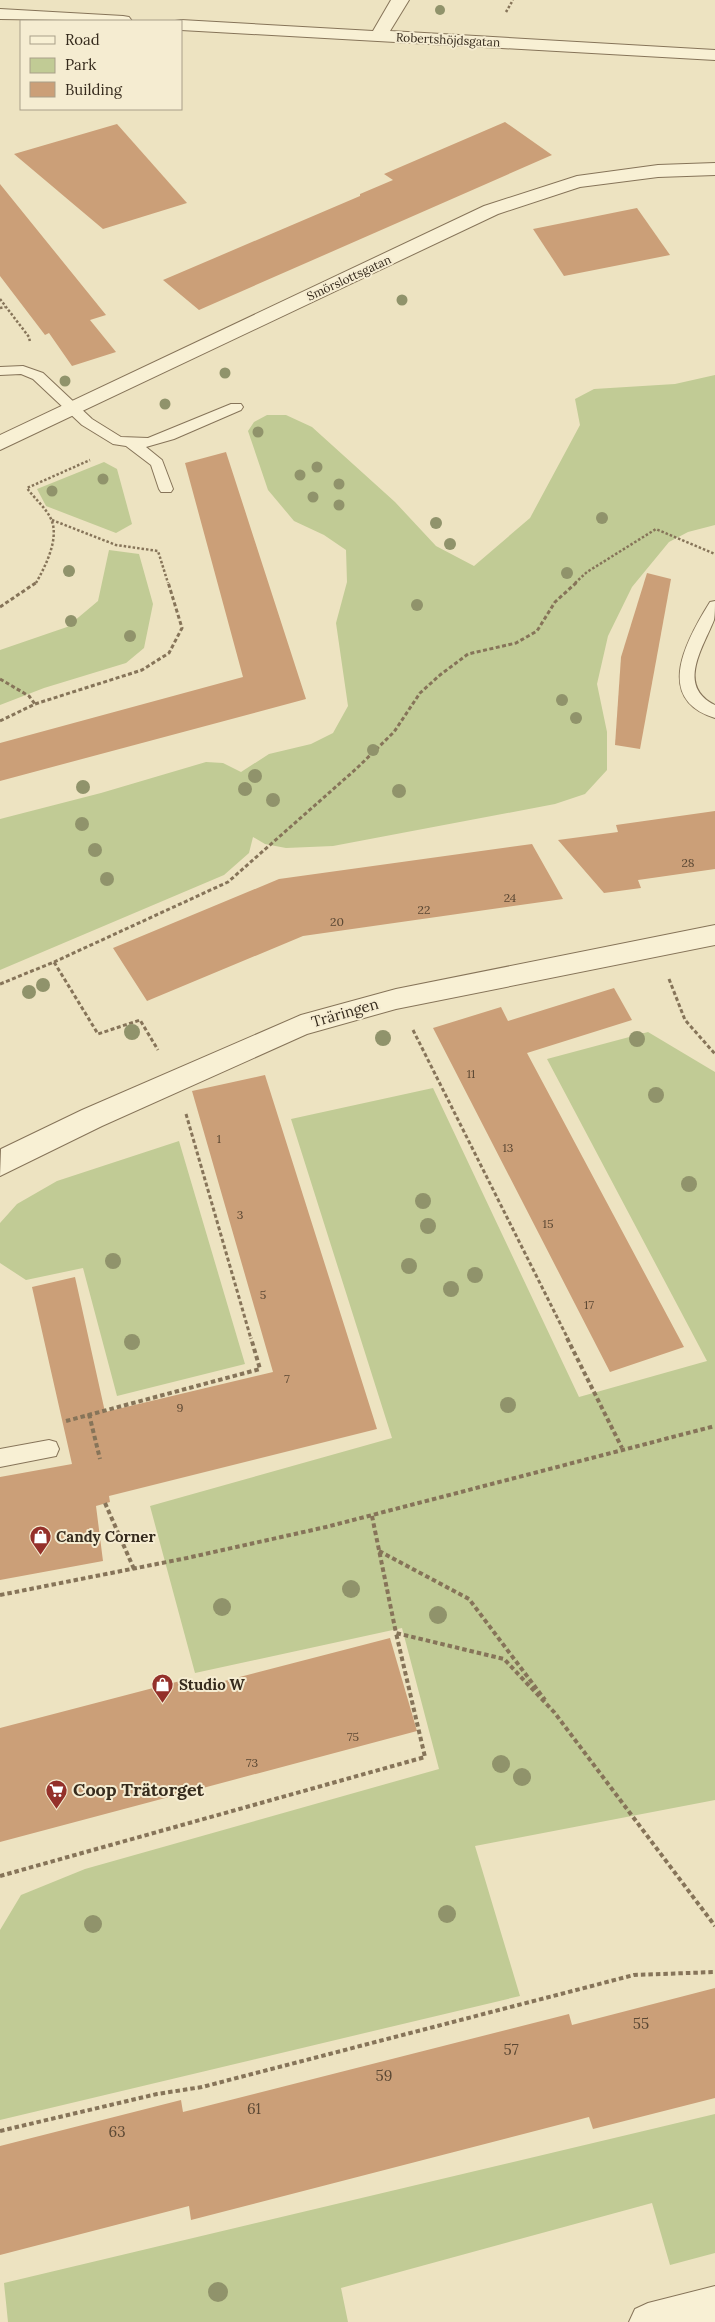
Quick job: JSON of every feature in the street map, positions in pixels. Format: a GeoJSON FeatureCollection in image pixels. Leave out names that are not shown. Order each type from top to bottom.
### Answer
{"type":"FeatureCollection","features":[{"type":"Feature","properties":{"kind":"street"},"geometry":{"type":"LineString","coordinates":[[379,36],[400,0]]}},
{"type":"Feature","properties":{"kind":"street"},"geometry":{"type":"LineString","coordinates":[[0,14],[105,20]]}},
{"type":"Feature","properties":{"kind":"street","name":"Robertshöjdsgatan"},"geometry":{"type":"LineString","coordinates":[[182,25],[715,55]]}},
{"type":"Feature","properties":{"kind":"street","name":"Smörslottsgatan"},"geometry":{"type":"LineString","coordinates":[[0,444],[491,210],[577,182],[658,171],[715,169]]}},
{"type":"Feature","properties":{"kind":"street","name":"Träringen"},"geometry":{"type":"LineString","coordinates":[[0,1165],[11,1157],[67,1130],[301,1025],[396,998],[715,935]]}},
{"type":"Feature","properties":{"kind":"street"},"geometry":{"type":"LineString","coordinates":[[648,2322],[715,2305]]}},
{"type":"Feature","properties":{"kind":"lane"},"geometry":{"type":"LineString","coordinates":[[0,371],[23,370],[38,376],[71,409],[98,430],[118,441],[131,443],[149,442],[169,436],[236,407]]}},
{"type":"Feature","properties":{"kind":"lane"},"geometry":{"type":"LineString","coordinates":[[131,443],[157,463],[166,489]]}},
{"type":"Feature","properties":{"kind":"lane"},"geometry":{"type":"LineString","coordinates":[[715,606],[701,627],[690,652],[686,675],[688,688],[694,699],[707,710],[715,712]]}},
{"type":"Feature","properties":{"kind":"lane"},"geometry":{"type":"LineString","coordinates":[[0,1458],[49,1449]]}},
{"type":"Feature","properties":{"kind":"path"},"geometry":{"type":"LineString","coordinates":[[0,299],[29,337],[38,376]]}},
{"type":"Feature","properties":{"kind":"path"},"geometry":{"type":"LineString","coordinates":[[0,308],[6,307]]}},
{"type":"Feature","properties":{"kind":"path"},"geometry":{"type":"LineString","coordinates":[[0,721],[35,704],[142,670],[169,653],[182,628],[158,551],[116,545],[52,520],[27,488],[131,443]]}},
{"type":"Feature","properties":{"kind":"path"},"geometry":{"type":"LineString","coordinates":[[0,607],[36,584],[46,566],[53,542],[52,520]]}},
{"type":"Feature","properties":{"kind":"path"},"geometry":{"type":"LineString","coordinates":[[0,984],[54,962],[228,882],[356,769],[394,732],[420,693],[440,675],[468,654],[516,644],[537,631],[555,602],[587,572],[641,538],[656,529],[715,554]]}},
{"type":"Feature","properties":{"kind":"path"},"geometry":{"type":"LineString","coordinates":[[0,679],[29,696],[35,704]]}},
{"type":"Feature","properties":{"kind":"path"},"geometry":{"type":"LineString","coordinates":[[656,947],[685,1020],[715,1054]]}},
{"type":"Feature","properties":{"kind":"path"},"geometry":{"type":"LineString","coordinates":[[54,962],[98,1034],[140,1020],[176,1081],[260,1369],[63,1421]]}},
{"type":"Feature","properties":{"kind":"path"},"geometry":{"type":"LineString","coordinates":[[396,998],[622,1448]]}},
{"type":"Feature","properties":{"kind":"path"},"geometry":{"type":"LineString","coordinates":[[89,1414],[100,1459]]}},
{"type":"Feature","properties":{"kind":"path"},"geometry":{"type":"LineString","coordinates":[[0,1595],[134,1569],[372,1516],[622,1448],[715,1426]]}},
{"type":"Feature","properties":{"kind":"path"},"geometry":{"type":"LineString","coordinates":[[105,1503],[134,1569]]}},
{"type":"Feature","properties":{"kind":"path"},"geometry":{"type":"LineString","coordinates":[[0,1876],[425,1757],[396,1633],[372,1516]]}},
{"type":"Feature","properties":{"kind":"path"},"geometry":{"type":"LineString","coordinates":[[379,1551],[469,1599],[715,1926]]}},
{"type":"Feature","properties":{"kind":"path"},"geometry":{"type":"LineString","coordinates":[[396,1633],[504,1659],[554,1712]]}},
{"type":"Feature","properties":{"kind":"path"},"geometry":{"type":"LineString","coordinates":[[0,2131],[157,2094],[202,2087],[634,1975],[715,1972]]}},
{"type":"Feature","properties":{"kind":"green space"},"geometry":{"type":"Polygon","coordinates":[[[715,375],[715,525],[688,532],[669,542],[632,587],[608,636],[597,684],[607,732],[607,770],[585,794],[555,804],[333,846],[286,848],[265,844],[253,837],[249,853],[224,875],[0,970],[0,819],[101,793],[206,762],[223,763],[241,772],[269,754],[311,744],[333,733],[348,706],[336,623],[347,582],[346,550],[324,535],[294,521],[268,490],[248,431],[254,422],[267,415],[286,415],[312,427],[395,502],[436,546],[474,566],[530,518],[580,425],[575,399],[594,389],[675,384],[715,375]]]}},
{"type":"Feature","properties":{"kind":"green space"},"geometry":{"type":"Polygon","coordinates":[[[104,462],[117,469],[132,524],[116,533],[46,506],[37,489],[104,462]]]}},
{"type":"Feature","properties":{"kind":"green space"},"geometry":{"type":"Polygon","coordinates":[[[109,550],[139,554],[153,604],[144,648],[126,663],[44,688],[0,705],[0,650],[67,627],[98,601],[109,550]]]}},
{"type":"Feature","properties":{"kind":"green space"},"geometry":{"type":"Polygon","coordinates":[[[648,1032],[715,1072],[715,1800],[475,1846],[520,1996],[0,2120],[0,1930],[21,1895],[85,1869],[439,1769],[402,1628],[195,1673],[150,1506],[392,1438],[291,1119],[433,1088],[579,1397],[707,1361],[547,1059],[648,1032]]]}},
{"type":"Feature","properties":{"kind":"green space"},"geometry":{"type":"Polygon","coordinates":[[[179,1141],[245,1364],[117,1396],[83,1268],[26,1280],[0,1263],[0,1223],[17,1204],[57,1181],[179,1141]]]}},
{"type":"Feature","properties":{"kind":"green space"},"geometry":{"type":"Polygon","coordinates":[[[715,2114],[715,2253],[670,2265],[652,2203],[341,2288],[348,2322],[8,2322],[4,2283],[715,2114]]]}},
{"type":"Feature","properties":{"kind":"building"},"geometry":{"type":"Polygon","coordinates":[[[505,122],[552,155],[199,310],[163,280],[360,196],[360,194],[393,180],[384,174],[505,122]]]}},
{"type":"Feature","properties":{"kind":"building"},"geometry":{"type":"Polygon","coordinates":[[[117,124],[187,203],[103,229],[14,154],[117,124]]]}},
{"type":"Feature","properties":{"kind":"building"},"geometry":{"type":"Polygon","coordinates":[[[0,184],[106,315],[90,320],[116,352],[72,366],[49,333],[45,335],[0,276],[0,184]]]}},
{"type":"Feature","properties":{"kind":"building"},"geometry":{"type":"Polygon","coordinates":[[[637,208],[670,255],[564,276],[533,229],[637,208]]]}},
{"type":"Feature","properties":{"kind":"building"},"geometry":{"type":"Polygon","coordinates":[[[226,452],[306,699],[0,781],[0,743],[243,677],[185,463],[226,452]]]}},
{"type":"Feature","properties":{"kind":"building"},"geometry":{"type":"Polygon","coordinates":[[[647,573],[671,579],[640,749],[615,745],[621,657],[647,573]]]}},
{"type":"Feature","properties":{"kind":"building"},"geometry":{"type":"Polygon","coordinates":[[[715,811],[715,869],[638,880],[641,888],[604,893],[558,840],[618,832],[616,825],[715,811]]]}},
{"type":"Feature","properties":{"kind":"building"},"geometry":{"type":"Polygon","coordinates":[[[532,844],[563,899],[303,936],[147,1001],[113,948],[279,879],[532,844]]]}},
{"type":"Feature","properties":{"kind":"building"},"geometry":{"type":"Polygon","coordinates":[[[614,988],[632,1020],[527,1053],[684,1347],[610,1372],[433,1028],[501,1007],[508,1021],[614,988]]]}},
{"type":"Feature","properties":{"kind":"building"},"geometry":{"type":"Polygon","coordinates":[[[265,1075],[377,1429],[109,1496],[110,1502],[96,1506],[103,1561],[0,1580],[0,1477],[72,1464],[32,1287],[75,1277],[105,1412],[273,1372],[192,1091],[265,1075]]]}},
{"type":"Feature","properties":{"kind":"building"},"geometry":{"type":"Polygon","coordinates":[[[390,1638],[417,1731],[0,1842],[0,1728],[180,1681],[182,1692],[390,1638]]]}},
{"type":"Feature","properties":{"kind":"building"},"geometry":{"type":"Polygon","coordinates":[[[715,1988],[715,2098],[593,2129],[589,2117],[191,2220],[189,2206],[0,2255],[0,2146],[181,2100],[183,2112],[569,2014],[572,2025],[715,1988]]]}},
{"type":"Feature","properties":{"kind":"place","name":"Candy Corner"},"geometry":{"type":"Point","coordinates":[40,1556]}},
{"type":"Feature","properties":{"kind":"place","name":"Studio W"},"geometry":{"type":"Point","coordinates":[163,1704]}},
{"type":"Feature","properties":{"kind":"place","name":"Coop Trätorget"},"geometry":{"type":"Point","coordinates":[57,1809]}}]}
